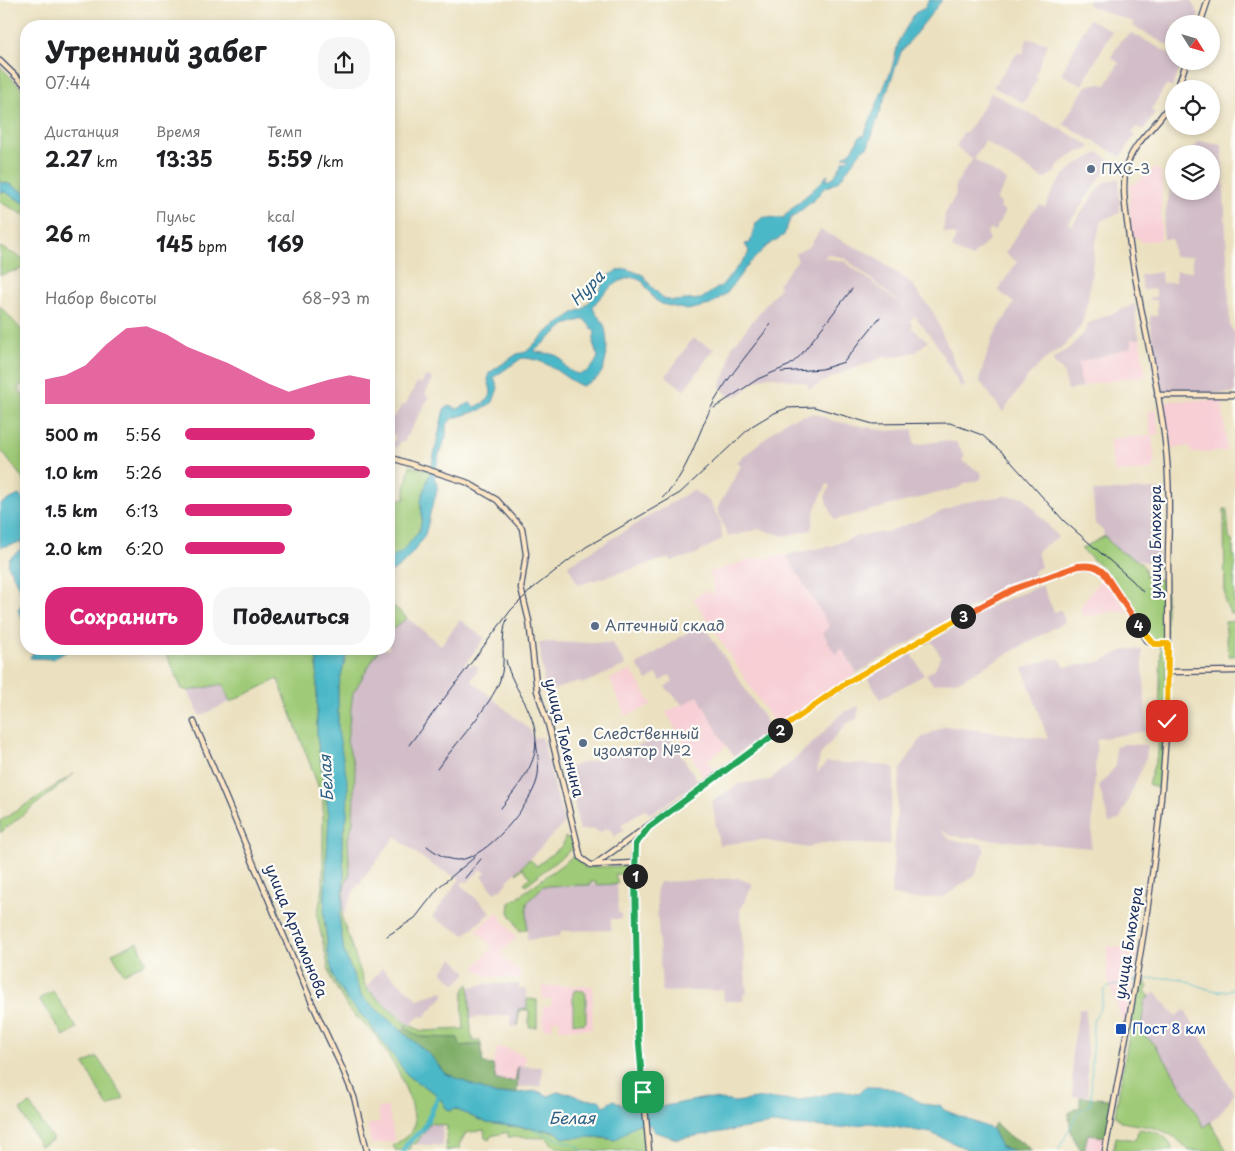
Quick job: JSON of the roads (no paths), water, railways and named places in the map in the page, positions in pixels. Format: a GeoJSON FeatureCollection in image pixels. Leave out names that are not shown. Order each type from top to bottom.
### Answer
{"type":"FeatureCollection","features":[{"type":"Feature","properties":{"kind":"main road"},"geometry":{"type":"LineString","coordinates":[[1203,15],[1208,0]]}},
{"type":"Feature","properties":{"kind":"main road"},"geometry":{"type":"LineString","coordinates":[[0,61],[20,80]]}},
{"type":"Feature","properties":{"kind":"main road","name":"улица Блюхера"},"geometry":{"type":"LineString","coordinates":[[1106,1151],[1137,979],[1162,803],[1166,753],[1168,476],[1157,395],[1132,256],[1125,204],[1127,165],[1136,149],[1165,112]]}},
{"type":"Feature","properties":{"kind":"main road"},"geometry":{"type":"LineString","coordinates":[[1157,395],[1235,395]]}},
{"type":"Feature","properties":{"kind":"main road","name":"улица Тюленина"},"geometry":{"type":"LineString","coordinates":[[395,459],[466,482],[486,492],[497,500],[522,528],[526,554],[521,588],[529,621],[537,692],[548,724],[580,857],[586,864],[594,865]]}},
{"type":"Feature","properties":{"kind":"main road"},"geometry":{"type":"LineString","coordinates":[[594,865],[846,683],[991,601],[1038,580],[1078,566],[1097,567],[1107,577],[1148,640],[1157,645],[1168,644]]}},
{"type":"Feature","properties":{"kind":"main road"},"geometry":{"type":"LineString","coordinates":[[1168,672],[1235,671]]}},
{"type":"Feature","properties":{"kind":"main road","name":"улица Артамонова"},"geometry":{"type":"LineString","coordinates":[[194,722],[308,995],[343,1070],[354,1098],[367,1151]]}},
{"type":"Feature","properties":{"kind":"main road"},"geometry":{"type":"LineString","coordinates":[[649,827],[636,844],[634,863],[638,1031],[649,1151]]}},
{"type":"Feature","properties":{"kind":"main road"},"geometry":{"type":"LineString","coordinates":[[626,843],[633,842],[636,844]]}},
{"type":"Feature","properties":{"kind":"main road"},"geometry":{"type":"LineString","coordinates":[[594,865],[634,863]]}},
{"type":"Feature","properties":{"kind":"water"},"geometry":{"type":"Polygon","coordinates":[[[929,0],[942,0],[901,52],[868,146],[861,151],[839,181],[823,189],[814,200],[790,219],[784,235],[767,246],[747,266],[727,293],[710,305],[687,310],[662,304],[655,300],[642,281],[632,277],[621,281],[606,292],[593,306],[605,328],[607,343],[606,360],[596,379],[582,386],[540,361],[522,358],[494,377],[498,388],[493,402],[483,409],[451,419],[446,426],[446,437],[439,454],[434,478],[437,484],[437,491],[425,534],[415,550],[395,569],[395,556],[403,551],[420,530],[422,518],[421,500],[430,473],[444,409],[449,406],[455,407],[455,410],[470,403],[475,407],[488,400],[491,394],[488,381],[489,373],[517,354],[526,352],[548,331],[575,312],[583,309],[601,288],[606,277],[618,270],[627,269],[643,275],[664,299],[673,301],[701,299],[722,285],[747,256],[749,251],[745,244],[750,243],[756,223],[763,217],[783,218],[828,174],[826,181],[834,177],[844,160],[847,160],[850,156],[843,157],[852,151],[860,136],[864,135],[892,68],[899,40],[915,13],[925,8],[929,0]],[[584,319],[565,325],[534,351],[556,355],[571,371],[580,374],[589,370],[598,357],[593,343],[595,332],[584,319]]]}},
{"type":"Feature","properties":{"kind":"water"},"geometry":{"type":"Polygon","coordinates":[[[0,182],[9,184],[20,190],[20,201],[5,192],[0,192],[0,182]]]}},
{"type":"Feature","properties":{"kind":"water"},"geometry":{"type":"Polygon","coordinates":[[[20,496],[20,542],[1,547],[0,504],[20,496]]]}},
{"type":"Feature","properties":{"kind":"water"},"geometry":{"type":"Polygon","coordinates":[[[20,550],[20,590],[8,565],[9,559],[20,550]]]}},
{"type":"Feature","properties":{"kind":"water"},"geometry":{"type":"Polygon","coordinates":[[[32,655],[60,655],[53,659],[30,658],[32,655]]]}},
{"type":"Feature","properties":{"kind":"water","name":"Белая"},"geometry":{"type":"Polygon","coordinates":[[[317,655],[346,655],[338,687],[338,730],[348,786],[347,816],[342,836],[344,875],[342,906],[339,917],[344,952],[362,997],[431,1056],[444,1073],[496,1095],[537,1091],[549,1096],[557,1092],[571,1094],[582,1099],[599,1100],[604,1106],[614,1100],[622,1105],[628,1103],[632,1109],[639,1111],[706,1098],[735,1102],[763,1098],[797,1101],[840,1091],[858,1094],[865,1087],[887,1088],[899,1091],[927,1104],[940,1105],[944,1110],[992,1129],[1001,1147],[1015,1151],[971,1151],[931,1133],[870,1123],[841,1128],[772,1124],[677,1139],[655,1132],[651,1125],[639,1123],[615,1140],[596,1137],[563,1138],[555,1131],[487,1123],[455,1109],[448,1111],[438,1095],[409,1077],[370,1024],[348,1001],[334,979],[328,953],[324,915],[329,815],[317,737],[317,655]]]}},
{"type":"Feature","properties":{"kind":"waterway"},"geometry":{"type":"LineString","coordinates":[[1058,1151],[1078,1112],[1091,1104],[1093,1021],[1101,1007],[1104,990],[1119,984],[1163,978],[1180,979],[1214,991],[1228,991],[1235,988]]}},
{"type":"Feature","properties":{"kind":"waterway"},"geometry":{"type":"LineString","coordinates":[[404,1151],[406,1145],[424,1128],[441,1091]]}},
{"type":"Feature","properties":{"kind":"waterway"},"geometry":{"type":"LineString","coordinates":[[532,1128],[579,1147],[582,1151]]}},
{"type":"Feature","properties":{"kind":"railway"},"geometry":{"type":"LineString","coordinates":[[714,408],[758,379],[790,365],[800,356],[852,289]]}},
{"type":"Feature","properties":{"kind":"railway"},"geometry":{"type":"LineString","coordinates":[[781,372],[822,369],[844,362],[880,317]]}},
{"type":"Feature","properties":{"kind":"railway"},"geometry":{"type":"LineString","coordinates":[[661,499],[670,490],[685,467],[708,414],[720,392],[771,324]]}},
{"type":"Feature","properties":{"kind":"railway"},"geometry":{"type":"LineString","coordinates":[[409,745],[511,610],[532,589],[586,547],[680,493],[752,426],[772,414],[787,408],[814,407],[873,424],[950,423],[982,435],[1004,454],[1064,521],[1132,580],[1143,592]]}},
{"type":"Feature","properties":{"kind":"railway"},"geometry":{"type":"LineString","coordinates":[[437,769],[481,713],[496,690],[502,672],[504,634],[507,619]]}},
{"type":"Feature","properties":{"kind":"railway"},"geometry":{"type":"LineString","coordinates":[[501,808],[528,771],[536,747],[532,719],[511,677],[506,660]]}},
{"type":"Feature","properties":{"kind":"railway"},"geometry":{"type":"LineString","coordinates":[[427,846],[438,854],[458,860],[481,851],[493,841],[516,816],[533,791],[538,770],[536,742]]}},
{"type":"Feature","properties":{"kind":"railway"},"geometry":{"type":"LineString","coordinates":[[387,936],[415,918],[440,886],[475,857]]}},
{"type":"Feature","properties":{"kind":"railway"},"geometry":{"type":"LineString","coordinates":[[465,878],[481,859]]}},
{"type":"Feature","properties":{"kind":"place","name":"ПХС-3"},"geometry":{"type":"Point","coordinates":[1091,169]}},
{"type":"Feature","properties":{"kind":"place","name":"Аптечный склад"},"geometry":{"type":"Point","coordinates":[595,626]}},
{"type":"Feature","properties":{"kind":"place","name":"Следственный изолятор №2"},"geometry":{"type":"Point","coordinates":[583,743]}},
{"type":"Feature","properties":{"kind":"place","name":"Пост 8 км"},"geometry":{"type":"Point","coordinates":[1121,1029]}},
{"type":"Feature","properties":{"kind":"water label","name":"Нура"},"geometry":{"type":"Point","coordinates":[587,288]}}]}
